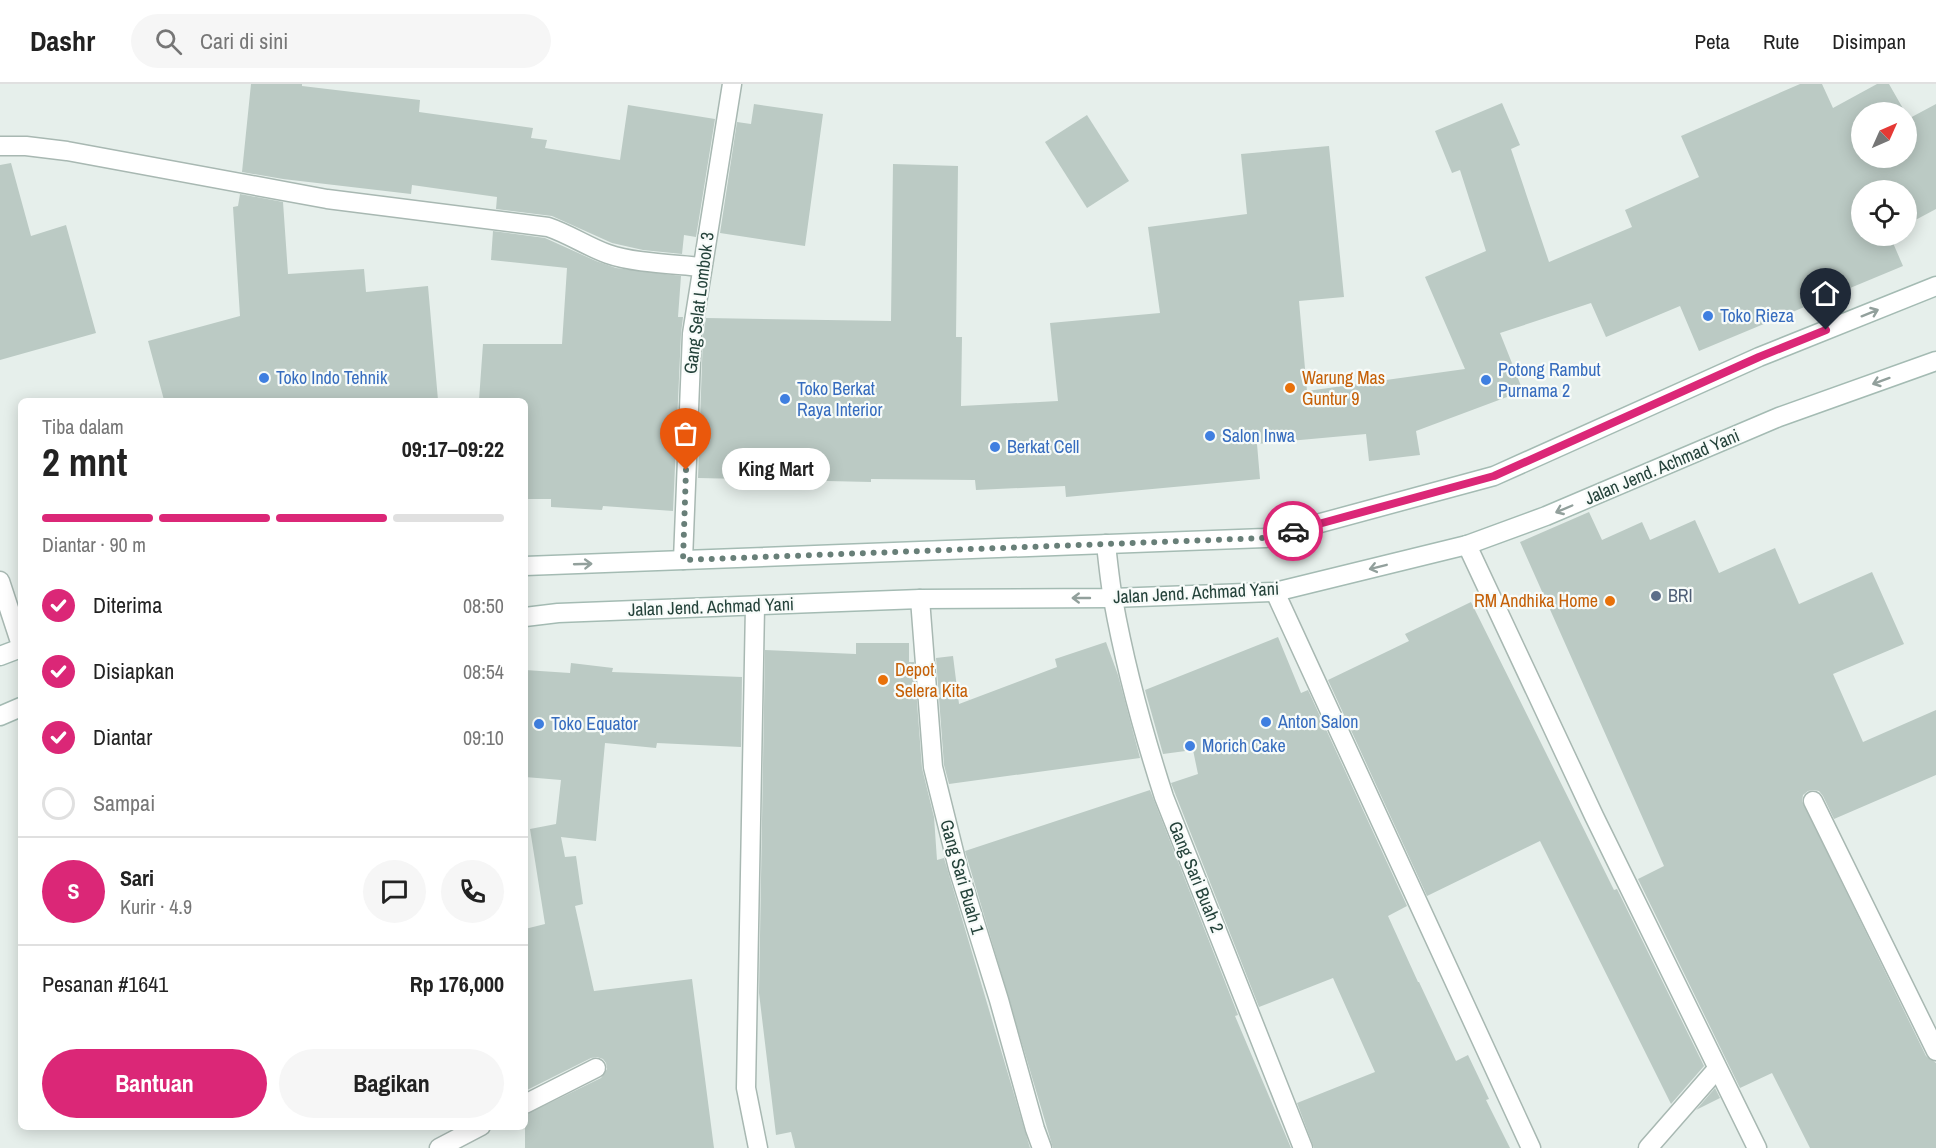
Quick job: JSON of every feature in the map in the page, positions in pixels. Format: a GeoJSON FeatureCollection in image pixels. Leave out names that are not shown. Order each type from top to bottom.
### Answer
{"type":"FeatureCollection","features":[{"type":"Feature","properties":{"kind":"street","name":"Gang Selat Lombok 3"},"geometry":{"type":"LineString","coordinates":[[683,560],[692,334],[732,84]]}},
{"type":"Feature","properties":{"kind":"street"},"geometry":{"type":"LineString","coordinates":[[0,146],[26,146],[67,152],[327,199],[548,226],[608,254],[702,267]]}},
{"type":"Feature","properties":{"kind":"street"},"geometry":{"type":"LineString","coordinates":[[528,566],[1265,538],[1494,476],[1759,357],[1936,286]]}},
{"type":"Feature","properties":{"kind":"street","name":"Jalan Jend. Achmad Yani"},"geometry":{"type":"LineString","coordinates":[[528,617],[558,613],[920,599],[1113,598],[1275,592],[1467,545],[1546,516],[1779,417],[1936,361]]}},
{"type":"Feature","properties":{"kind":"street","name":"Gang Sari Buah 2"},"geometry":{"type":"LineString","coordinates":[[1106,544],[1113,598],[1130,680],[1148,747],[1164,796],[1303,1148]]}},
{"type":"Feature","properties":{"kind":"street"},"geometry":{"type":"LineString","coordinates":[[1467,545],[1594,816],[1756,1148]]}},
{"type":"Feature","properties":{"kind":"street"},"geometry":{"type":"LineString","coordinates":[[0,581],[18,638]]}},
{"type":"Feature","properties":{"kind":"street"},"geometry":{"type":"LineString","coordinates":[[1275,592],[1531,1148]]}},
{"type":"Feature","properties":{"kind":"street","name":"Gang Sari Buah 1"},"geometry":{"type":"LineString","coordinates":[[920,599],[933,767],[958,868],[1042,1148]]}},
{"type":"Feature","properties":{"kind":"street"},"geometry":{"type":"LineString","coordinates":[[755,606],[746,1088],[758,1148]]}},
{"type":"Feature","properties":{"kind":"street"},"geometry":{"type":"LineString","coordinates":[[0,656],[18,648]]}},
{"type":"Feature","properties":{"kind":"street"},"geometry":{"type":"LineString","coordinates":[[0,716],[18,708]]}},
{"type":"Feature","properties":{"kind":"street"},"geometry":{"type":"LineString","coordinates":[[1813,801],[1936,1052]]}},
{"type":"Feature","properties":{"kind":"street"},"geometry":{"type":"LineString","coordinates":[[528,1102],[596,1068]]}},
{"type":"Feature","properties":{"kind":"street"},"geometry":{"type":"LineString","coordinates":[[1648,1148],[1717,1069]]}},
{"type":"Feature","properties":{"kind":"street"},"geometry":{"type":"LineString","coordinates":[[439,1148],[473,1130]]}},
{"type":"Feature","properties":{"kind":"building"},"geometry":{"type":"Polygon","coordinates":[[[251,84],[302,84],[302,86],[420,100],[419,112],[533,128],[531,138],[547,140],[545,148],[620,160],[628,105],[715,119],[696,237],[684,235],[682,254],[643,250],[612,243],[552,216],[496,209],[497,197],[412,185],[411,194],[242,172],[251,84]]]}},
{"type":"Feature","properties":{"kind":"building"},"geometry":{"type":"Polygon","coordinates":[[[1800,84],[1822,84],[1833,108],[1877,84],[1889,84],[1899,102],[1851,102],[1851,168],[1917,168],[1917,114],[1936,104],[1936,209],[1917,219],[1917,180],[1851,180],[1851,246],[1894,246],[1903,266],[1699,351],[1680,306],[1606,337],[1591,303],[1500,333],[1523,391],[1416,431],[1420,455],[1369,461],[1366,434],[1257,444],[1260,479],[1066,497],[1065,486],[976,490],[975,480],[871,479],[871,482],[698,478],[703,335],[706,318],[891,321],[893,164],[958,166],[956,337],[962,337],[961,406],[1058,401],[1050,323],[1160,313],[1148,227],[1247,214],[1241,154],[1329,146],[1344,297],[1299,301],[1307,391],[1465,369],[1425,277],[1486,251],[1460,170],[1452,173],[1435,131],[1502,103],[1520,145],[1511,149],[1549,262],[1632,227],[1625,210],[1699,177],[1681,136],[1800,84]]]}},
{"type":"Feature","properties":{"kind":"building"},"geometry":{"type":"Polygon","coordinates":[[[754,104],[823,114],[805,246],[720,233],[737,122],[751,124],[754,104]]]}},
{"type":"Feature","properties":{"kind":"building"},"geometry":{"type":"Polygon","coordinates":[[[1087,115],[1129,181],[1087,208],[1045,142],[1087,115]]]}},
{"type":"Feature","properties":{"kind":"building"},"geometry":{"type":"Polygon","coordinates":[[[11,163],[31,236],[66,225],[96,333],[0,360],[0,165],[11,163]]]}},
{"type":"Feature","properties":{"kind":"building"},"geometry":{"type":"Polygon","coordinates":[[[240,194],[283,202],[288,274],[364,269],[366,292],[428,286],[438,398],[163,398],[148,341],[240,316],[233,207],[238,206],[240,194]]]}},
{"type":"Feature","properties":{"kind":"building"},"geometry":{"type":"Polygon","coordinates":[[[493,231],[545,238],[616,268],[681,276],[678,317],[683,317],[673,511],[603,506],[602,510],[551,507],[551,499],[528,499],[528,398],[479,398],[483,344],[562,344],[567,268],[491,260],[493,231]]]}},
{"type":"Feature","properties":{"kind":"building"},"geometry":{"type":"Polygon","coordinates":[[[1589,512],[1602,540],[1642,522],[1650,540],[1695,520],[1719,573],[1775,548],[1799,604],[1872,572],[1904,644],[1833,674],[1863,742],[1936,710],[1936,775],[1834,819],[1819,791],[1808,791],[1803,795],[1802,801],[1926,1056],[1936,1063],[1936,1148],[1810,1148],[1772,1073],[1740,1088],[1638,879],[1664,866],[1520,542],[1589,512]]]}},
{"type":"Feature","properties":{"kind":"building"},"geometry":{"type":"Polygon","coordinates":[[[1471,602],[1704,1066],[1671,1104],[1540,841],[1427,896],[1328,680],[1409,641],[1405,634],[1471,602]]]}},
{"type":"Feature","properties":{"kind":"building"},"geometry":{"type":"Polygon","coordinates":[[[1278,637],[1301,693],[1308,690],[1407,906],[1388,916],[1456,1061],[1468,1055],[1489,1099],[1486,1100],[1510,1148],[1314,1148],[1297,1103],[1375,1072],[1333,978],[1259,1007],[1171,783],[1198,774],[1193,750],[1163,754],[1145,690],[1278,637]]]}},
{"type":"Feature","properties":{"kind":"building"},"geometry":{"type":"Polygon","coordinates":[[[1106,642],[1118,675],[1140,758],[949,784],[944,765],[936,658],[953,656],[959,704],[1057,667],[1055,659],[1106,642]]]}},
{"type":"Feature","properties":{"kind":"building"},"geometry":{"type":"Polygon","coordinates":[[[856,643],[909,643],[909,662],[914,662],[922,768],[934,817],[937,860],[944,858],[1030,1148],[795,1148],[791,1132],[776,1135],[759,993],[765,650],[856,654],[856,643]]]}},
{"type":"Feature","properties":{"kind":"building"},"geometry":{"type":"Polygon","coordinates":[[[571,663],[613,668],[612,672],[742,677],[741,747],[657,743],[656,748],[605,743],[596,841],[561,837],[565,857],[576,856],[583,904],[575,906],[594,991],[692,979],[714,1148],[525,1148],[528,1114],[601,1078],[607,1069],[603,1059],[591,1058],[528,1090],[528,928],[545,924],[530,829],[556,824],[561,780],[528,777],[528,670],[570,673],[571,663]]]}},
{"type":"Feature","properties":{"kind":"building"},"geometry":{"type":"Polygon","coordinates":[[[1150,790],[1238,1015],[1235,1016],[1291,1148],[1053,1148],[965,851],[1150,790]]]}},
{"type":"Feature","properties":{"kind":"building"},"geometry":{"type":"Polygon","coordinates":[[[1715,1088],[1720,1098],[1696,1110],[1715,1088]]]}},
{"type":"Feature","properties":{"kind":"way so far"},"geometry":{"type":"LineString","coordinates":[[686,470],[683,560],[1265,538],[1293,531]]}},
{"type":"Feature","properties":{"kind":"place","name":"Toko Rieza"},"geometry":{"type":"Point","coordinates":[1708,316]}},
{"type":"Feature","properties":{"kind":"place","name":"Toko Indo Tehnik"},"geometry":{"type":"Point","coordinates":[264,378]}},
{"type":"Feature","properties":{"kind":"place","name":"Potong Rambut Purnama 2"},"geometry":{"type":"Point","coordinates":[1486,380]}},
{"type":"Feature","properties":{"kind":"place","name":"Warung Mas Guntur 9"},"geometry":{"type":"Point","coordinates":[1290,388]}},
{"type":"Feature","properties":{"kind":"place","name":"Toko Berkat Raya Interior"},"geometry":{"type":"Point","coordinates":[785,399]}},
{"type":"Feature","properties":{"kind":"place","name":"Salon Inwa"},"geometry":{"type":"Point","coordinates":[1210,436]}},
{"type":"Feature","properties":{"kind":"place","name":"Berkat Cell"},"geometry":{"type":"Point","coordinates":[995,447]}},
{"type":"Feature","properties":{"kind":"place","name":"King Mart"},"geometry":{"type":"Point","coordinates":[686,470]}},
{"type":"Feature","properties":{"kind":"place","name":"BRI"},"geometry":{"type":"Point","coordinates":[1656,596]}},
{"type":"Feature","properties":{"kind":"place","name":"RM Andhika Home"},"geometry":{"type":"Point","coordinates":[1610,601]}},
{"type":"Feature","properties":{"kind":"place","name":"Depot Selera Kita"},"geometry":{"type":"Point","coordinates":[883,680]}},
{"type":"Feature","properties":{"kind":"place","name":"Anton Salon"},"geometry":{"type":"Point","coordinates":[1266,722]}},
{"type":"Feature","properties":{"kind":"place","name":"Toko Equator"},"geometry":{"type":"Point","coordinates":[539,724]}},
{"type":"Feature","properties":{"kind":"place","name":"Morich Cake"},"geometry":{"type":"Point","coordinates":[1190,746]}},
{"type":"Feature","properties":{"kind":"route"},"geometry":{"type":"LineString","coordinates":[[1293,531],[1494,476],[1759,357],[1826,330]]}}]}
